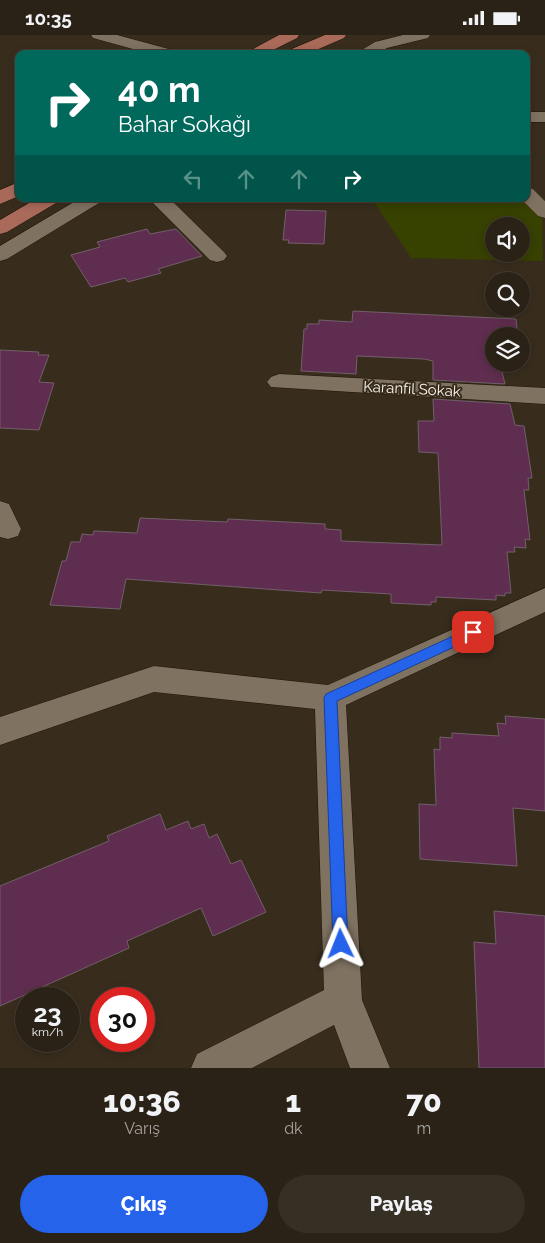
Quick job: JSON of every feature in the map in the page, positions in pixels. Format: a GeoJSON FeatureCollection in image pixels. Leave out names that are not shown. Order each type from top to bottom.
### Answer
{"type":"FeatureCollection","features":[{"type":"Feature","properties":{"kind":"main road"},"geometry":{"type":"LineString","coordinates":[[260,50],[291,35]]}},
{"type":"Feature","properties":{"kind":"main road"},"geometry":{"type":"LineString","coordinates":[[302,50],[338,35]]}},
{"type":"Feature","properties":{"kind":"main road"},"geometry":{"type":"LineString","coordinates":[[0,198],[15,190]]}},
{"type":"Feature","properties":{"kind":"main road"},"geometry":{"type":"LineString","coordinates":[[0,228],[44,202]]}},
{"type":"Feature","properties":{"kind":"street"},"geometry":{"type":"LineString","coordinates":[[99,35],[155,50]]}},
{"type":"Feature","properties":{"kind":"street"},"geometry":{"type":"LineString","coordinates":[[371,50],[381,45],[422,35]]}},
{"type":"Feature","properties":{"kind":"street"},"geometry":{"type":"LineString","coordinates":[[530,117],[545,117]]}},
{"type":"Feature","properties":{"kind":"street"},"geometry":{"type":"LineString","coordinates":[[530,197],[545,212]]}},
{"type":"Feature","properties":{"kind":"street"},"geometry":{"type":"LineString","coordinates":[[0,255],[87,202]]}},
{"type":"Feature","properties":{"kind":"street"},"geometry":{"type":"LineString","coordinates":[[162,202],[217,256]]}},
{"type":"Feature","properties":{"kind":"street","name":"Karanfil Sokak"},"geometry":{"type":"LineString","coordinates":[[279,381],[545,396]]}},
{"type":"Feature","properties":{"kind":"street"},"geometry":{"type":"LineString","coordinates":[[0,731],[154,679],[330,698],[545,599]]}},
{"type":"Feature","properties":{"kind":"street"},"geometry":{"type":"LineString","coordinates":[[330,698],[343,1001],[370,1068]]}},
{"type":"Feature","properties":{"kind":"street"},"geometry":{"type":"LineString","coordinates":[[212,1068],[343,1001]]}},
{"type":"Feature","properties":{"kind":"green space"},"geometry":{"type":"Polygon","coordinates":[[[374,202],[530,202],[542,212],[543,261],[530,261],[530,217],[485,217],[485,260],[411,258],[374,202]]]}},
{"type":"Feature","properties":{"kind":"building"},"geometry":{"type":"Polygon","coordinates":[[[286,210],[326,211],[324,244],[288,243],[289,240],[283,240],[286,210]]]}},
{"type":"Feature","properties":{"kind":"building"},"geometry":{"type":"Polygon","coordinates":[[[147,229],[150,234],[176,229],[202,256],[158,269],[161,273],[128,282],[125,278],[91,287],[71,255],[100,247],[97,242],[147,229]]]}},
{"type":"Feature","properties":{"kind":"building"},"geometry":{"type":"Polygon","coordinates":[[[353,311],[516,319],[517,327],[485,327],[485,372],[502,372],[505,384],[433,380],[433,361],[424,359],[357,356],[356,374],[301,371],[304,329],[307,329],[307,324],[319,324],[319,320],[352,322],[353,311]]]}},
{"type":"Feature","properties":{"kind":"building"},"geometry":{"type":"Polygon","coordinates":[[[0,350],[39,352],[38,355],[49,355],[39,382],[54,383],[39,430],[0,428],[0,350]]]}},
{"type":"Feature","properties":{"kind":"building"},"geometry":{"type":"Polygon","coordinates":[[[433,399],[510,404],[515,425],[524,426],[532,478],[528,478],[529,490],[524,490],[530,540],[525,539],[526,548],[514,547],[515,552],[507,552],[511,593],[505,593],[505,596],[496,595],[496,600],[436,597],[436,602],[431,602],[431,605],[391,603],[391,594],[322,590],[321,593],[126,579],[120,609],[50,605],[62,561],[66,561],[71,542],[80,542],[82,534],[93,535],[94,531],[137,533],[140,518],[227,522],[228,519],[325,524],[325,529],[341,530],[341,541],[442,545],[438,453],[419,452],[418,421],[434,421],[433,399]]]}},
{"type":"Feature","properties":{"kind":"building"},"geometry":{"type":"Polygon","coordinates":[[[505,716],[545,719],[545,811],[513,808],[517,866],[420,859],[419,804],[436,805],[434,749],[440,750],[440,737],[452,738],[452,733],[499,736],[497,723],[506,724],[505,716]]]}},
{"type":"Feature","properties":{"kind":"building"},"geometry":{"type":"Polygon","coordinates":[[[160,814],[166,830],[188,821],[191,829],[204,824],[209,838],[217,834],[231,864],[241,860],[266,912],[213,936],[201,908],[127,941],[129,948],[42,987],[15,987],[15,999],[0,1006],[0,886],[109,841],[107,836],[160,814]]]}},
{"type":"Feature","properties":{"kind":"building"},"geometry":{"type":"Polygon","coordinates":[[[494,911],[545,916],[545,1068],[479,1068],[474,942],[496,944],[494,911]]]}},
{"type":"Feature","properties":{"kind":"route"},"geometry":{"type":"LineString","coordinates":[[341,944],[330,698],[473,632]]}}]}
